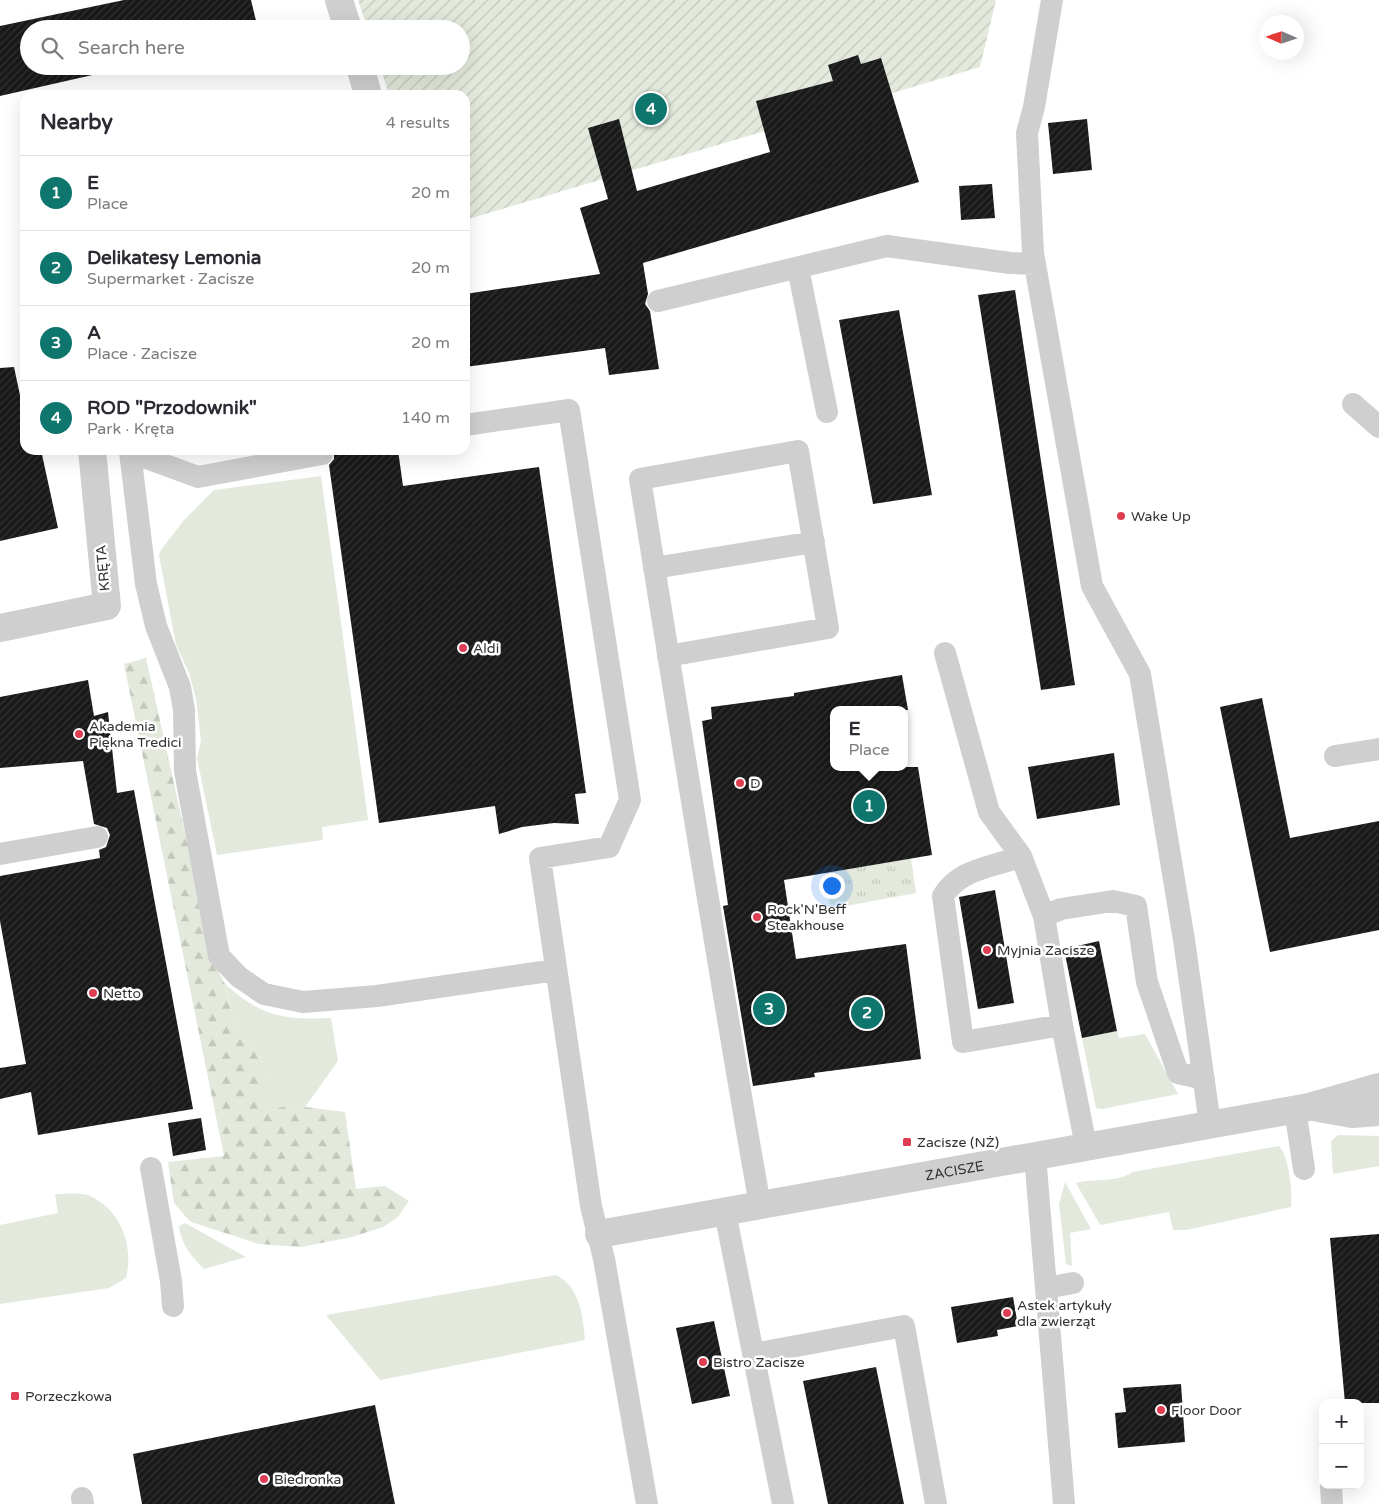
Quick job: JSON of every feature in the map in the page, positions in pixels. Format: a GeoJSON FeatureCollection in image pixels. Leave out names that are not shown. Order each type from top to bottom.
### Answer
{"type":"FeatureCollection","features":[{"type":"Feature","properties":{"kind":"street"},"geometry":{"type":"LineString","coordinates":[[362,75],[367,90]]}},
{"type":"Feature","properties":{"kind":"street","name":"KRĘTA"},"geometry":{"type":"LineString","coordinates":[[0,628],[107,606],[92,455]]}},
{"type":"Feature","properties":{"kind":"street","name":"ZACISZE"},"geometry":{"type":"LineString","coordinates":[[599,1234],[1302,1108],[1379,1087]]}},
{"type":"Feature","properties":{"kind":"street","name":"ZACISZE"},"geometry":{"type":"LineString","coordinates":[[1302,1108],[1352,1114],[1379,1112]]}},
{"type":"Feature","properties":{"kind":"lane"},"geometry":{"type":"LineString","coordinates":[[1057,2],[1027,133],[1034,264],[1092,586],[1140,674],[1184,940],[1210,1124]]}},
{"type":"Feature","properties":{"kind":"lane"},"geometry":{"type":"LineString","coordinates":[[658,301],[887,246],[1010,264],[1034,264]]}},
{"type":"Feature","properties":{"kind":"lane"},"geometry":{"type":"LineString","coordinates":[[798,268],[827,412]]}},
{"type":"Feature","properties":{"kind":"lane"},"geometry":{"type":"LineString","coordinates":[[1353,404],[1379,427]]}},
{"type":"Feature","properties":{"kind":"lane"},"geometry":{"type":"LineString","coordinates":[[470,424],[569,410],[582,480],[630,800],[609,847],[540,858],[591,1206],[599,1234],[647,1504]]}},
{"type":"Feature","properties":{"kind":"lane"},"geometry":{"type":"LineString","coordinates":[[668,656],[828,628],[798,451],[640,479],[668,656],[760,1205]]}},
{"type":"Feature","properties":{"kind":"lane"},"geometry":{"type":"LineString","coordinates":[[137,455],[146,584],[156,626],[180,687],[184,710],[185,771],[219,956],[239,976],[264,994],[303,1002],[377,996],[556,970]]}},
{"type":"Feature","properties":{"kind":"lane"},"geometry":{"type":"LineString","coordinates":[[146,455],[198,477],[317,455]]}},
{"type":"Feature","properties":{"kind":"lane"},"geometry":{"type":"LineString","coordinates":[[654,568],[814,542]]}},
{"type":"Feature","properties":{"kind":"lane"},"geometry":{"type":"LineString","coordinates":[[945,654],[989,812],[1021,856],[1044,916],[1062,1025],[1086,1146]]}},
{"type":"Feature","properties":{"kind":"lane"},"geometry":{"type":"LineString","coordinates":[[1335,756],[1379,749]]}},
{"type":"Feature","properties":{"kind":"lane"},"geometry":{"type":"LineString","coordinates":[[0,854],[97,837]]}},
{"type":"Feature","properties":{"kind":"lane"},"geometry":{"type":"LineString","coordinates":[[1021,856],[1003,864],[972,871],[950,883],[943,896],[963,1042],[1062,1025]]}},
{"type":"Feature","properties":{"kind":"lane"},"geometry":{"type":"LineString","coordinates":[[1044,916],[1061,909],[1113,901],[1136,906],[1147,982],[1178,1073],[1204,1079]]}},
{"type":"Feature","properties":{"kind":"lane"},"geometry":{"type":"LineString","coordinates":[[1302,1108],[1304,1169]]}},
{"type":"Feature","properties":{"kind":"lane"},"geometry":{"type":"LineString","coordinates":[[1035,1156],[1064,1504]]}},
{"type":"Feature","properties":{"kind":"lane"},"geometry":{"type":"LineString","coordinates":[[151,1168],[171,1281],[173,1306]]}},
{"type":"Feature","properties":{"kind":"lane"},"geometry":{"type":"LineString","coordinates":[[724,1212],[783,1504]]}},
{"type":"Feature","properties":{"kind":"lane"},"geometry":{"type":"LineString","coordinates":[[1046,1288],[1074,1283]]}},
{"type":"Feature","properties":{"kind":"lane"},"geometry":{"type":"LineString","coordinates":[[753,1354],[904,1326],[936,1504]]}},
{"type":"Feature","properties":{"kind":"lane"},"geometry":{"type":"LineString","coordinates":[[1331,1489],[1332,1504]]}},
{"type":"Feature","properties":{"kind":"green space"},"geometry":{"type":"Polygon","coordinates":[[[358,0],[996,0],[980,67],[470,219],[470,90],[387,90],[383,75],[470,75],[470,20],[365,20],[358,0]]]}},
{"type":"Feature","properties":{"kind":"green space"},"geometry":{"type":"Polygon","coordinates":[[[321,476],[368,820],[322,827],[323,840],[217,855],[197,758],[201,741],[196,699],[189,673],[176,645],[159,555],[184,520],[214,490],[321,476]]]}},
{"type":"Feature","properties":{"kind":"green space"},"geometry":{"type":"Polygon","coordinates":[[[146,658],[214,963],[225,984],[237,1034],[260,1055],[265,1076],[253,1098],[268,1111],[289,1105],[345,1112],[356,1189],[385,1186],[409,1201],[398,1217],[383,1227],[352,1237],[301,1247],[259,1244],[191,1222],[174,1203],[168,1162],[224,1156],[124,664],[146,658]]]}},
{"type":"Feature","properties":{"kind":"green space"},"geometry":{"type":"Polygon","coordinates":[[[911,858],[916,893],[830,909],[826,873],[911,858]]]}},
{"type":"Feature","properties":{"kind":"green space"},"geometry":{"type":"Polygon","coordinates":[[[225,984],[251,1004],[274,1014],[299,1018],[331,1018],[338,1061],[305,1107],[289,1105],[268,1111],[252,1098],[265,1076],[260,1055],[237,1034],[225,984]]]}},
{"type":"Feature","properties":{"kind":"green space"},"geometry":{"type":"Polygon","coordinates":[[[1117,1031],[1119,1038],[1145,1034],[1178,1094],[1102,1109],[1096,1108],[1082,1038],[1117,1031]]]}},
{"type":"Feature","properties":{"kind":"green space"},"geometry":{"type":"Polygon","coordinates":[[[1338,1135],[1379,1136],[1379,1166],[1333,1174],[1331,1141],[1338,1135]]]}},
{"type":"Feature","properties":{"kind":"green space"},"geometry":{"type":"Polygon","coordinates":[[[1279,1146],[1290,1175],[1291,1207],[1186,1230],[1173,1230],[1169,1212],[1100,1225],[1076,1183],[1119,1178],[1133,1172],[1279,1146]]]}},
{"type":"Feature","properties":{"kind":"green space"},"geometry":{"type":"Polygon","coordinates":[[[1065,1182],[1091,1229],[1070,1233],[1072,1266],[1066,1264],[1059,1204],[1065,1182]]]}},
{"type":"Feature","properties":{"kind":"green space"},"geometry":{"type":"Polygon","coordinates":[[[55,1194],[90,1196],[110,1210],[123,1230],[126,1242],[128,1266],[126,1278],[109,1288],[0,1304],[0,1225],[58,1213],[55,1194]]]}},
{"type":"Feature","properties":{"kind":"green space"},"geometry":{"type":"Polygon","coordinates":[[[185,1223],[246,1257],[204,1269],[184,1244],[179,1226],[185,1223]]]}},
{"type":"Feature","properties":{"kind":"green space"},"geometry":{"type":"Polygon","coordinates":[[[556,1275],[570,1287],[579,1303],[585,1340],[380,1380],[326,1315],[556,1275]]]}},
{"type":"Feature","properties":{"kind":"building"},"geometry":{"type":"Polygon","coordinates":[[[124,0],[251,0],[256,20],[29,20],[124,0]]]}},
{"type":"Feature","properties":{"kind":"building"},"geometry":{"type":"Polygon","coordinates":[[[20,22],[20,75],[92,75],[0,96],[0,26],[20,22]]]}},
{"type":"Feature","properties":{"kind":"building"},"geometry":{"type":"Polygon","coordinates":[[[858,55],[861,64],[881,58],[919,182],[643,263],[648,294],[645,304],[650,311],[659,369],[609,375],[605,348],[470,366],[470,293],[600,274],[580,208],[608,199],[588,128],[619,119],[637,191],[770,152],[756,101],[833,81],[828,65],[858,55]]]}},
{"type":"Feature","properties":{"kind":"building"},"geometry":{"type":"Polygon","coordinates":[[[1087,119],[1092,170],[1053,174],[1048,123],[1087,119]]]}},
{"type":"Feature","properties":{"kind":"building"},"geometry":{"type":"Polygon","coordinates":[[[992,184],[995,218],[961,220],[959,186],[992,184]]]}},
{"type":"Feature","properties":{"kind":"building"},"geometry":{"type":"Polygon","coordinates":[[[1015,290],[1075,685],[1041,690],[978,295],[1015,290]]]}},
{"type":"Feature","properties":{"kind":"building"},"geometry":{"type":"Polygon","coordinates":[[[899,310],[932,495],[873,504],[839,320],[899,310]]]}},
{"type":"Feature","properties":{"kind":"building"},"geometry":{"type":"Polygon","coordinates":[[[14,367],[20,395],[20,455],[42,455],[58,528],[0,541],[0,368],[14,367]]]}},
{"type":"Feature","properties":{"kind":"building"},"geometry":{"type":"Polygon","coordinates":[[[334,455],[399,455],[403,486],[539,467],[586,793],[575,794],[579,824],[554,823],[522,827],[499,834],[495,806],[379,823],[329,465],[334,459],[334,455]]]}},
{"type":"Feature","properties":{"kind":"building"},"geometry":{"type":"Polygon","coordinates":[[[902,675],[907,706],[830,706],[830,771],[908,771],[908,767],[918,767],[932,855],[784,880],[796,959],[906,944],[921,1059],[814,1073],[815,1077],[753,1086],[723,906],[728,905],[702,721],[712,719],[711,707],[794,696],[794,693],[902,675]]]}},
{"type":"Feature","properties":{"kind":"building","name":"Netto"},"geometry":{"type":"Polygon","coordinates":[[[88,680],[94,716],[108,712],[117,793],[134,790],[193,1109],[38,1135],[31,1092],[0,1099],[0,1068],[26,1064],[0,921],[0,876],[100,858],[99,850],[106,847],[110,835],[107,828],[94,824],[83,761],[0,768],[0,697],[88,680]]]}},
{"type":"Feature","properties":{"kind":"building"},"geometry":{"type":"Polygon","coordinates":[[[1262,698],[1290,838],[1379,821],[1379,930],[1270,952],[1220,707],[1262,698]]]}},
{"type":"Feature","properties":{"kind":"building"},"geometry":{"type":"Polygon","coordinates":[[[1114,753],[1120,805],[1037,819],[1028,767],[1114,753]]]}},
{"type":"Feature","properties":{"kind":"building","name":"Myjnia Zacisze"},"geometry":{"type":"Polygon","coordinates":[[[995,890],[1014,1003],[978,1009],[959,897],[995,890]]]}},
{"type":"Feature","properties":{"kind":"building"},"geometry":{"type":"Polygon","coordinates":[[[1099,941],[1117,1031],[1082,1038],[1064,949],[1099,941]]]}},
{"type":"Feature","properties":{"kind":"building"},"geometry":{"type":"Polygon","coordinates":[[[201,1118],[206,1150],[173,1156],[168,1123],[201,1118]]]}},
{"type":"Feature","properties":{"kind":"building"},"geometry":{"type":"Polygon","coordinates":[[[1379,1234],[1379,1403],[1364,1403],[1364,1399],[1345,1399],[1330,1238],[1379,1234]]]}},
{"type":"Feature","properties":{"kind":"building"},"geometry":{"type":"Polygon","coordinates":[[[1013,1297],[1018,1326],[997,1330],[998,1336],[957,1343],[951,1307],[1013,1297]]]}},
{"type":"Feature","properties":{"kind":"building","name":"Bistro Zacisze"},"geometry":{"type":"Polygon","coordinates":[[[714,1321],[730,1396],[692,1404],[676,1328],[714,1321]]]}},
{"type":"Feature","properties":{"kind":"building"},"geometry":{"type":"Polygon","coordinates":[[[876,1367],[904,1504],[828,1504],[803,1381],[876,1367]]]}},
{"type":"Feature","properties":{"kind":"building"},"geometry":{"type":"Polygon","coordinates":[[[1181,1384],[1185,1442],[1118,1448],[1115,1413],[1126,1412],[1123,1388],[1181,1384]]]}},
{"type":"Feature","properties":{"kind":"building","name":"Biedronka"},"geometry":{"type":"Polygon","coordinates":[[[375,1405],[395,1504],[142,1504],[133,1454],[375,1405]]]}},
{"type":"Feature","properties":{"kind":"place","name":"ROD \"Przodownik\""},"geometry":{"type":"Point","coordinates":[651,109]}},
{"type":"Feature","properties":{"kind":"place","name":"Wake Up"},"geometry":{"type":"Point","coordinates":[1121,516]}},
{"type":"Feature","properties":{"kind":"place","name":"Aldi"},"geometry":{"type":"Point","coordinates":[463,648]}},
{"type":"Feature","properties":{"kind":"place","name":"Akademia Piękna Tredici"},"geometry":{"type":"Point","coordinates":[79,734]}},
{"type":"Feature","properties":{"kind":"place","name":"D"},"geometry":{"type":"Point","coordinates":[740,783]}},
{"type":"Feature","properties":{"kind":"place","name":"E"},"geometry":{"type":"Point","coordinates":[869,806]}},
{"type":"Feature","properties":{"kind":"place","name":"Rock'N'Beff Steakhouse"},"geometry":{"type":"Point","coordinates":[757,917]}},
{"type":"Feature","properties":{"kind":"place","name":"Myjnia Zacisze"},"geometry":{"type":"Point","coordinates":[987,950]}},
{"type":"Feature","properties":{"kind":"place","name":"Netto"},"geometry":{"type":"Point","coordinates":[93,993]}},
{"type":"Feature","properties":{"kind":"place","name":"A"},"geometry":{"type":"Point","coordinates":[769,1009]}},
{"type":"Feature","properties":{"kind":"place","name":"Delikatesy Lemonia"},"geometry":{"type":"Point","coordinates":[867,1013]}},
{"type":"Feature","properties":{"kind":"place","name":"Zacisze (NŻ)"},"geometry":{"type":"Point","coordinates":[907,1142]}},
{"type":"Feature","properties":{"kind":"place","name":"Astek artykuły dla zwierząt"},"geometry":{"type":"Point","coordinates":[1007,1313]}},
{"type":"Feature","properties":{"kind":"place","name":"Bistro Zacisze"},"geometry":{"type":"Point","coordinates":[703,1362]}},
{"type":"Feature","properties":{"kind":"place","name":"Porzeczkowa"},"geometry":{"type":"Point","coordinates":[15,1396]}},
{"type":"Feature","properties":{"kind":"place","name":"Floor Door"},"geometry":{"type":"Point","coordinates":[1161,1410]}},
{"type":"Feature","properties":{"kind":"place","name":"Biedronka"},"geometry":{"type":"Point","coordinates":[264,1479]}}]}
